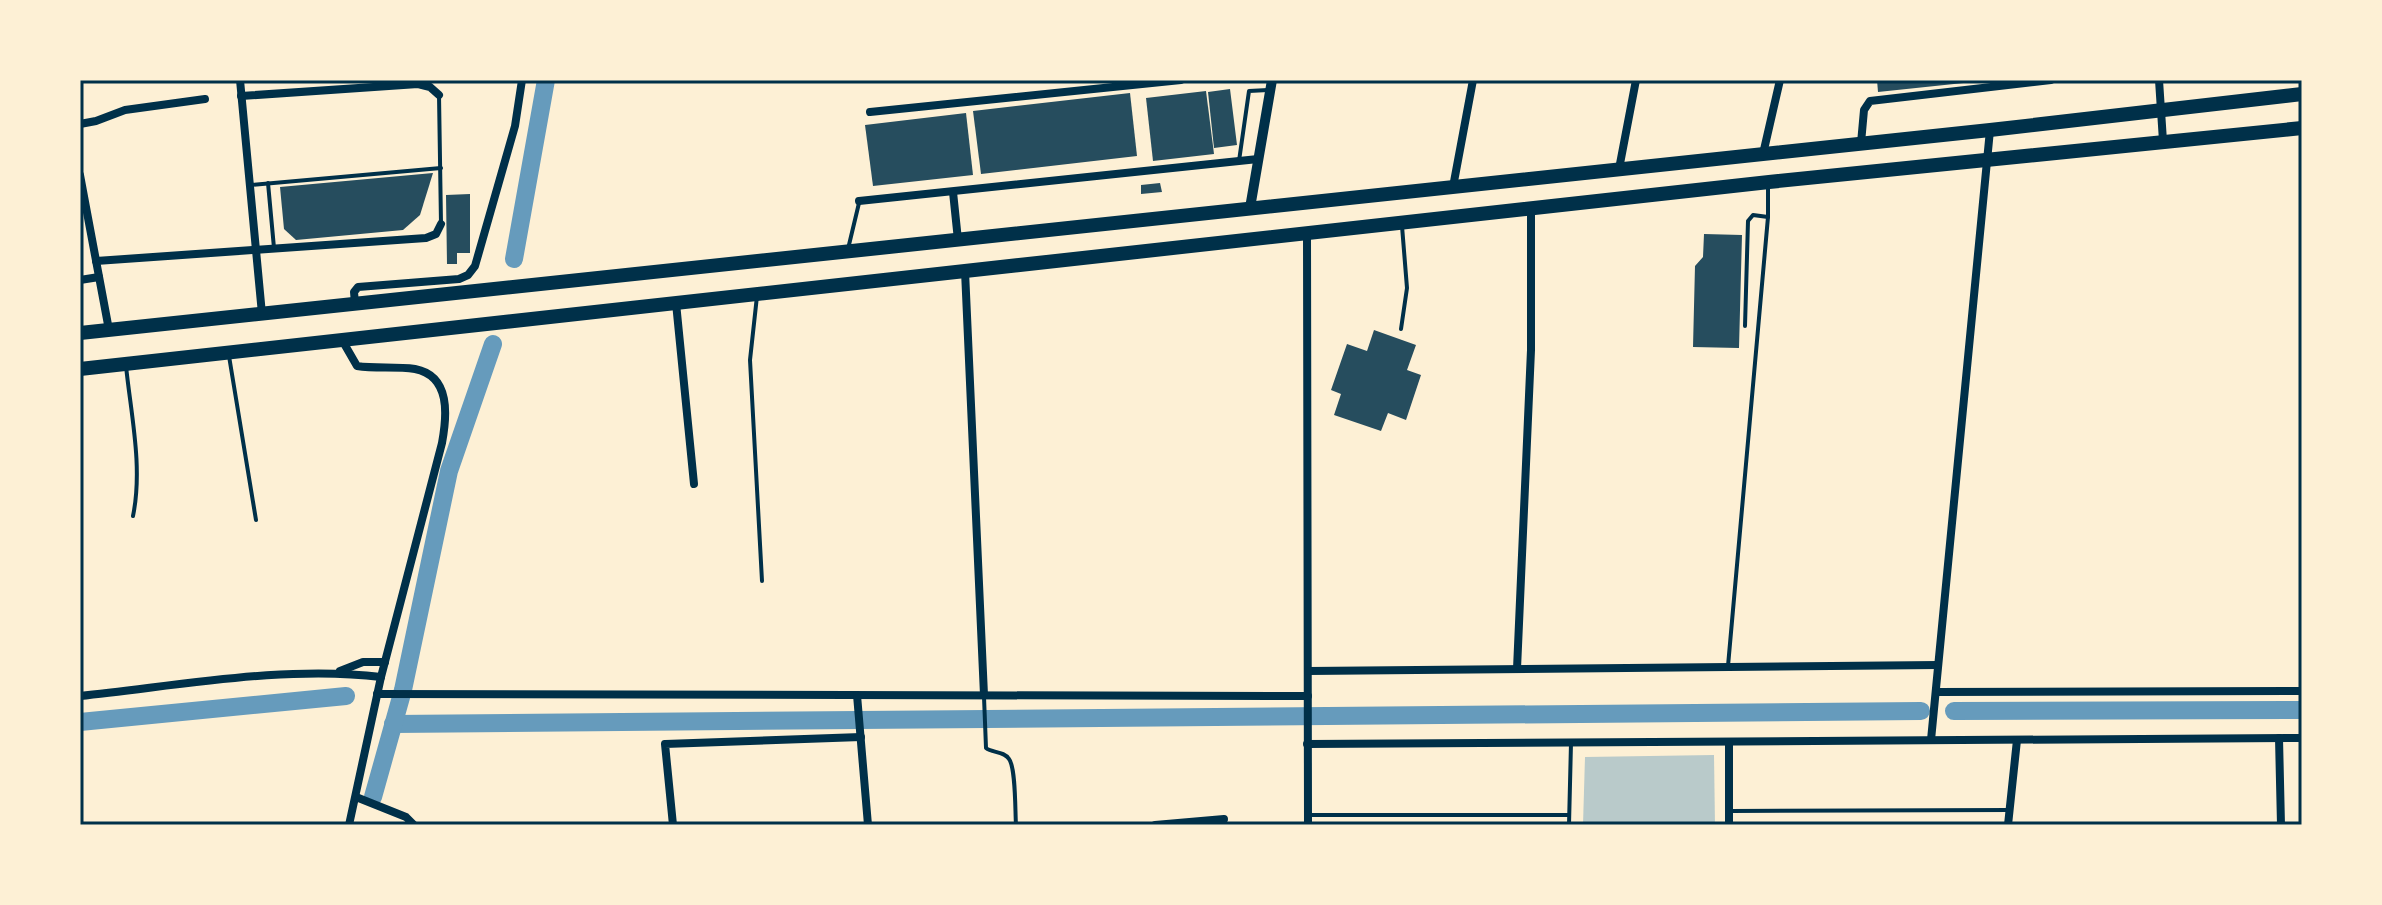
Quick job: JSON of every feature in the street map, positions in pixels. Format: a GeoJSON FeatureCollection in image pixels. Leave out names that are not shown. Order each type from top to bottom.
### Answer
{"type":"FeatureCollection","features":[{"type":"Feature","properties":{"kind":"main road"},"geometry":{"type":"LineString","coordinates":[[80,333],[1990,130],[2302,94]]}},
{"type":"Feature","properties":{"kind":"main road"},"geometry":{"type":"LineString","coordinates":[[80,369],[1769,182],[2302,128]]}},
{"type":"Feature","properties":{"kind":"street"},"geometry":{"type":"LineString","coordinates":[[240,80],[262,314]]}},
{"type":"Feature","properties":{"kind":"street"},"geometry":{"type":"LineString","coordinates":[[355,303],[354,292],[358,287],[459,279],[468,275],[475,266],[515,126],[522,80]]}},
{"type":"Feature","properties":{"kind":"street"},"geometry":{"type":"LineString","coordinates":[[870,112],[1181,80]]}},
{"type":"Feature","properties":{"kind":"street"},"geometry":{"type":"LineString","coordinates":[[1453,187],[1473,80]]}},
{"type":"Feature","properties":{"kind":"street"},"geometry":{"type":"LineString","coordinates":[[1619,169],[1636,80]]}},
{"type":"Feature","properties":{"kind":"street"},"geometry":{"type":"LineString","coordinates":[[1763,154],[1780,80]]}},
{"type":"Feature","properties":{"kind":"street"},"geometry":{"type":"LineString","coordinates":[[1861,143],[1864,110],[1870,101],[2051,80]]}},
{"type":"Feature","properties":{"kind":"street"},"geometry":{"type":"LineString","coordinates":[[2159,80],[2163,141]]}},
{"type":"Feature","properties":{"kind":"street"},"geometry":{"type":"LineString","coordinates":[[241,96],[418,84],[430,87],[439,95]]}},
{"type":"Feature","properties":{"kind":"street"},"geometry":{"type":"LineString","coordinates":[[1250,208],[1271,85]]}},
{"type":"Feature","properties":{"kind":"street"},"geometry":{"type":"LineString","coordinates":[[80,124],[125,110],[205,99]]}},
{"type":"Feature","properties":{"kind":"street"},"geometry":{"type":"LineString","coordinates":[[1931,740],[1990,130]]}},
{"type":"Feature","properties":{"kind":"street"},"geometry":{"type":"LineString","coordinates":[[859,201],[1258,159]]}},
{"type":"Feature","properties":{"kind":"street"},"geometry":{"type":"LineString","coordinates":[[80,175],[83,205],[109,330]]}},
{"type":"Feature","properties":{"kind":"street"},"geometry":{"type":"LineString","coordinates":[[953,192],[958,240]]}},
{"type":"Feature","properties":{"kind":"street"},"geometry":{"type":"LineString","coordinates":[[1517,669],[1531,350],[1531,210]]}},
{"type":"Feature","properties":{"kind":"street"},"geometry":{"type":"LineString","coordinates":[[96,261],[426,238],[436,234],[441,224]]}},
{"type":"Feature","properties":{"kind":"street"},"geometry":{"type":"LineString","coordinates":[[1307,233],[1308,825]]}},
{"type":"Feature","properties":{"kind":"street"},"geometry":{"type":"LineString","coordinates":[[965,271],[984,695]]}},
{"type":"Feature","properties":{"kind":"street"},"geometry":{"type":"LineString","coordinates":[[80,280],[99,277]]}},
{"type":"Feature","properties":{"kind":"street"},"geometry":{"type":"LineString","coordinates":[[676,303],[694,484]]}},
{"type":"Feature","properties":{"kind":"street"},"geometry":{"type":"LineString","coordinates":[[342,338],[357,366],[418,369],[431,376],[441,387],[447,408],[442,443],[381,677],[382,694],[349,825]]}},
{"type":"Feature","properties":{"kind":"street"},"geometry":{"type":"LineString","coordinates":[[339,672],[363,662],[385,662]]}},
{"type":"Feature","properties":{"kind":"street"},"geometry":{"type":"LineString","coordinates":[[1308,671],[1938,665]]}},
{"type":"Feature","properties":{"kind":"street"},"geometry":{"type":"LineString","coordinates":[[80,696],[274,675],[339,672],[381,677]]}},
{"type":"Feature","properties":{"kind":"street"},"geometry":{"type":"LineString","coordinates":[[1936,692],[2302,691]]}},
{"type":"Feature","properties":{"kind":"street"},"geometry":{"type":"LineString","coordinates":[[382,694],[1308,696]]}},
{"type":"Feature","properties":{"kind":"street"},"geometry":{"type":"LineString","coordinates":[[857,695],[868,825]]}},
{"type":"Feature","properties":{"kind":"street"},"geometry":{"type":"LineString","coordinates":[[673,825],[665,744],[860,732]]}},
{"type":"Feature","properties":{"kind":"street"},"geometry":{"type":"LineString","coordinates":[[2279,738],[2281,825]]}},
{"type":"Feature","properties":{"kind":"street"},"geometry":{"type":"LineString","coordinates":[[1307,744],[2302,738]]}},
{"type":"Feature","properties":{"kind":"street"},"geometry":{"type":"LineString","coordinates":[[2008,825],[2017,740]]}},
{"type":"Feature","properties":{"kind":"street"},"geometry":{"type":"LineString","coordinates":[[1729,742],[1729,825]]}},
{"type":"Feature","properties":{"kind":"street"},"geometry":{"type":"LineString","coordinates":[[356,797],[406,817],[414,825]]}},
{"type":"Feature","properties":{"kind":"street"},"geometry":{"type":"LineString","coordinates":[[1155,825],[1224,819]]}},
{"type":"Feature","properties":{"kind":"lane"},"geometry":{"type":"LineString","coordinates":[[1239,161],[1249,91],[1271,85]]}},
{"type":"Feature","properties":{"kind":"lane"},"geometry":{"type":"LineString","coordinates":[[439,95],[441,224]]}},
{"type":"Feature","properties":{"kind":"lane"},"geometry":{"type":"LineString","coordinates":[[250,185],[441,168]]}},
{"type":"Feature","properties":{"kind":"lane"},"geometry":{"type":"LineString","coordinates":[[1728,668],[1769,182]]}},
{"type":"Feature","properties":{"kind":"lane"},"geometry":{"type":"LineString","coordinates":[[268,183],[274,248]]}},
{"type":"Feature","properties":{"kind":"lane"},"geometry":{"type":"LineString","coordinates":[[848,251],[859,201]]}},
{"type":"Feature","properties":{"kind":"lane"},"geometry":{"type":"LineString","coordinates":[[1745,326],[1748,221],[1753,215],[1768,217]]}},
{"type":"Feature","properties":{"kind":"lane"},"geometry":{"type":"LineString","coordinates":[[1401,329],[1407,288],[1402,224]]}},
{"type":"Feature","properties":{"kind":"lane"},"geometry":{"type":"LineString","coordinates":[[757,294],[750,360],[762,581]]}},
{"type":"Feature","properties":{"kind":"lane"},"geometry":{"type":"LineString","coordinates":[[228,351],[256,520]]}},
{"type":"Feature","properties":{"kind":"lane"},"geometry":{"type":"LineString","coordinates":[[126,363],[137,471],[133,516]]}},
{"type":"Feature","properties":{"kind":"lane"},"geometry":{"type":"LineString","coordinates":[[984,695],[985,742],[989,751],[1004,755],[1011,763],[1016,825]]}},
{"type":"Feature","properties":{"kind":"lane"},"geometry":{"type":"LineString","coordinates":[[1569,825],[1571,742]]}},
{"type":"Feature","properties":{"kind":"lane"},"geometry":{"type":"LineString","coordinates":[[1729,811],[2010,810]]}},
{"type":"Feature","properties":{"kind":"lane"},"geometry":{"type":"LineString","coordinates":[[1308,815],[1569,815]]}},
{"type":"Feature","properties":{"kind":"shaded area"},"geometry":{"type":"Polygon","coordinates":[[[1714,755],[1715,825],[1583,825],[1585,757],[1714,755]]]}},
{"type":"Feature","properties":{"kind":"building"},"geometry":{"type":"Polygon","coordinates":[[[1877,80],[1973,80],[1973,82],[1878,92],[1877,80]]]}},
{"type":"Feature","properties":{"kind":"building"},"geometry":{"type":"Polygon","coordinates":[[[1230,89],[1237,145],[1214,148],[1208,92],[1230,89]]]}},
{"type":"Feature","properties":{"kind":"building"},"geometry":{"type":"Polygon","coordinates":[[[1206,91],[1214,154],[1153,161],[1146,98],[1206,91]]]}},
{"type":"Feature","properties":{"kind":"building"},"geometry":{"type":"Polygon","coordinates":[[[1130,93],[1137,156],[981,174],[973,111],[1130,93]]]}},
{"type":"Feature","properties":{"kind":"building"},"geometry":{"type":"Polygon","coordinates":[[[966,113],[973,175],[873,186],[865,125],[966,113]]]}},
{"type":"Feature","properties":{"kind":"building"},"geometry":{"type":"Polygon","coordinates":[[[433,173],[420,215],[403,230],[296,240],[284,229],[280,187],[433,173]]]}},
{"type":"Feature","properties":{"kind":"building"},"geometry":{"type":"Polygon","coordinates":[[[1160,183],[1162,192],[1141,194],[1141,185],[1160,183]]]}},
{"type":"Feature","properties":{"kind":"building"},"geometry":{"type":"Polygon","coordinates":[[[470,194],[470,253],[457,253],[457,264],[447,264],[446,195],[470,194]]]}},
{"type":"Feature","properties":{"kind":"building"},"geometry":{"type":"Polygon","coordinates":[[[1704,234],[1742,235],[1739,348],[1693,347],[1695,266],[1703,257],[1704,234]]]}},
{"type":"Feature","properties":{"kind":"building"},"geometry":{"type":"Polygon","coordinates":[[[1374,330],[1416,345],[1407,370],[1421,375],[1406,420],[1388,413],[1381,431],[1334,415],[1341,394],[1331,390],[1347,344],[1367,351],[1374,330]]]}},
{"type":"Feature","properties":{"kind":"waterway"},"geometry":{"type":"LineString","coordinates":[[514,259],[546,80]]}},
{"type":"Feature","properties":{"kind":"waterway"},"geometry":{"type":"LineString","coordinates":[[373,797],[403,690],[449,471],[493,344]]}},
{"type":"Feature","properties":{"kind":"waterway"},"geometry":{"type":"LineString","coordinates":[[80,722],[346,696]]}},
{"type":"Feature","properties":{"kind":"waterway"},"geometry":{"type":"LineString","coordinates":[[1954,711],[2302,710]]}},
{"type":"Feature","properties":{"kind":"waterway"},"geometry":{"type":"LineString","coordinates":[[393,724],[1921,711]]}}]}
